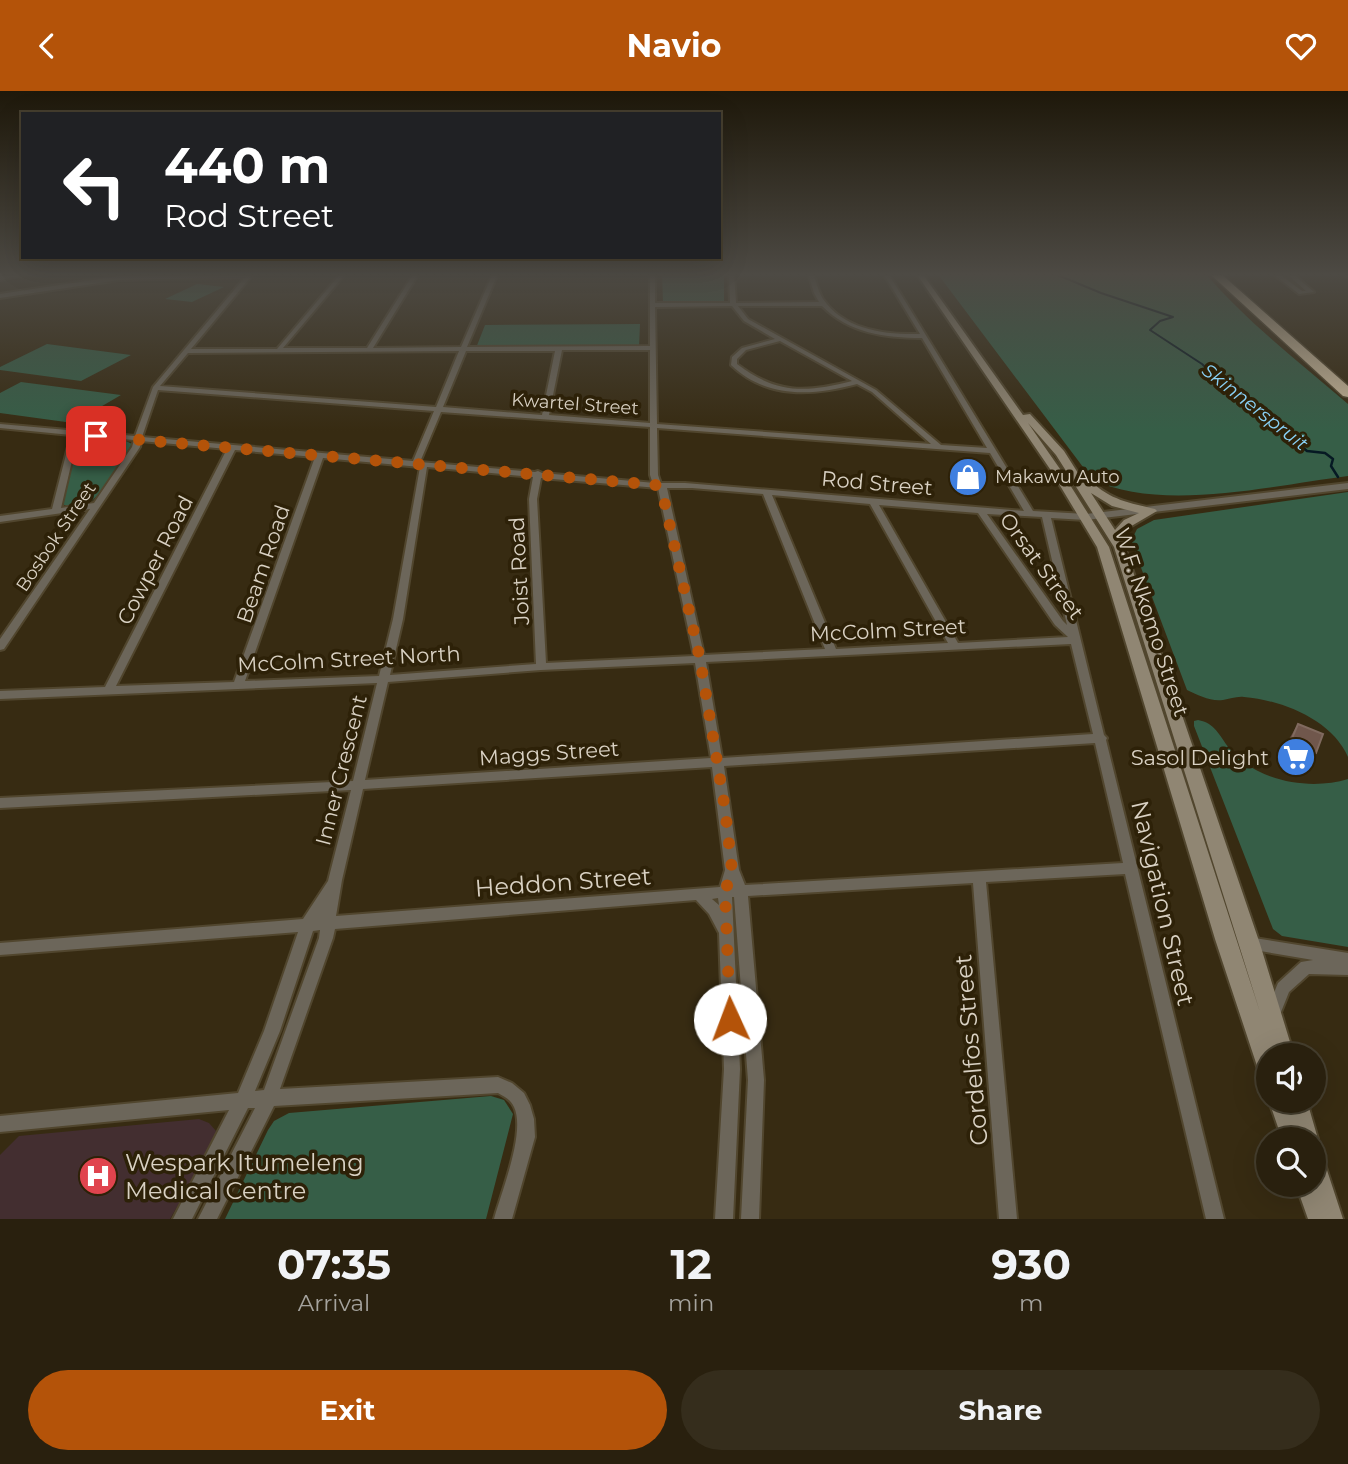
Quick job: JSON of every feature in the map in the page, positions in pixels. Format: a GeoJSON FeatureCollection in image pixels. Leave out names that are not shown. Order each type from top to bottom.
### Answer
{"type":"FeatureCollection","features":[{"type":"Feature","properties":{"kind":"highway"},"geometry":{"type":"LineString","coordinates":[[1273,326],[1348,393]]}},
{"type":"Feature","properties":{"kind":"highway"},"geometry":{"type":"LineString","coordinates":[[1280,326],[1348,386]]}},
{"type":"Feature","properties":{"kind":"main road","name":"W.F. Nkomo Street"},"geometry":{"type":"LineString","coordinates":[[955,326],[1094,516],[1116,542],[1127,566],[1279,1043]]}},
{"type":"Feature","properties":{"kind":"main road","name":"W.F. Nkomo Street"},"geometry":{"type":"LineString","coordinates":[[989,374],[1060,453],[1094,516],[1225,939],[1260,1043]]}},
{"type":"Feature","properties":{"kind":"main road"},"geometry":{"type":"LineString","coordinates":[[1060,453],[1103,499],[1151,511]]}},
{"type":"Feature","properties":{"kind":"main road"},"geometry":{"type":"LineString","coordinates":[[1116,542],[1125,523],[1151,511]]}},
{"type":"Feature","properties":{"kind":"main road"},"geometry":{"type":"LineString","coordinates":[[1312,1197],[1320,1219]]}},
{"type":"Feature","properties":{"kind":"main road"},"geometry":{"type":"LineString","coordinates":[[1324,1197],[1331,1219]]}},
{"type":"Feature","properties":{"kind":"street","name":"Bosbok Street"},"geometry":{"type":"LineString","coordinates":[[0,647],[136,447],[155,388],[206,326]]}},
{"type":"Feature","properties":{"kind":"street"},"geometry":{"type":"LineString","coordinates":[[278,351],[299,326]]}},
{"type":"Feature","properties":{"kind":"street"},"geometry":{"type":"LineString","coordinates":[[369,350],[384,326]]}},
{"type":"Feature","properties":{"kind":"street","name":"Inner Crescent"},"geometry":{"type":"LineString","coordinates":[[207,1219],[269,1098],[330,922],[335,880],[385,679],[420,464],[438,409],[473,326]]}},
{"type":"Feature","properties":{"kind":"street"},"geometry":{"type":"LineString","coordinates":[[652,326],[654,465],[700,659],[717,761],[755,1080],[750,1219]]}},
{"type":"Feature","properties":{"kind":"street"},"geometry":{"type":"LineString","coordinates":[[752,326],[880,396],[938,446]]}},
{"type":"Feature","properties":{"kind":"street"},"geometry":{"type":"LineString","coordinates":[[856,326],[875,334],[925,336]]}},
{"type":"Feature","properties":{"kind":"street"},"geometry":{"type":"LineString","coordinates":[[919,326],[1030,514]]}},
{"type":"Feature","properties":{"kind":"street"},"geometry":{"type":"LineString","coordinates":[[778,340],[740,352],[734,358],[734,365],[764,386],[785,392],[819,392],[857,382]]}},
{"type":"Feature","properties":{"kind":"street"},"geometry":{"type":"LineString","coordinates":[[545,417],[559,348]]}},
{"type":"Feature","properties":{"kind":"street"},"geometry":{"type":"LineString","coordinates":[[185,351],[653,348]]}},
{"type":"Feature","properties":{"kind":"street","name":"Kwartel Street"},"geometry":{"type":"LineString","coordinates":[[155,388],[993,451]]}},
{"type":"Feature","properties":{"kind":"street","name":"Rod Street"},"geometry":{"type":"LineString","coordinates":[[0,426],[981,511],[1046,516],[1094,516]]}},
{"type":"Feature","properties":{"kind":"street"},"geometry":{"type":"LineString","coordinates":[[56,510],[75,434]]}},
{"type":"Feature","properties":{"kind":"street","name":"Cowper Road"},"geometry":{"type":"LineString","coordinates":[[109,689],[232,447]]}},
{"type":"Feature","properties":{"kind":"street","name":"Beam Road"},"geometry":{"type":"LineString","coordinates":[[240,684],[320,455]]}},
{"type":"Feature","properties":{"kind":"street","name":"Joist Road"},"geometry":{"type":"LineString","coordinates":[[538,473],[533,499],[541,667]]}},
{"type":"Feature","properties":{"kind":"street"},"geometry":{"type":"LineString","coordinates":[[1094,516],[1348,486]]}},
{"type":"Feature","properties":{"kind":"street"},"geometry":{"type":"LineString","coordinates":[[766,493],[832,653]]}},
{"type":"Feature","properties":{"kind":"street"},"geometry":{"type":"LineString","coordinates":[[873,502],[955,646]]}},
{"type":"Feature","properties":{"kind":"street"},"geometry":{"type":"LineString","coordinates":[[0,519],[97,505]]}},
{"type":"Feature","properties":{"kind":"street","name":"Orsat Street"},"geometry":{"type":"LineString","coordinates":[[981,511],[1059,623],[1077,640]]}},
{"type":"Feature","properties":{"kind":"street","name":"Navigation Street"},"geometry":{"type":"LineString","coordinates":[[1046,516],[1215,1219]]}},
{"type":"Feature","properties":{"kind":"street","name":"McColm Street"},"geometry":{"type":"LineString","coordinates":[[700,659],[1077,640]]}},
{"type":"Feature","properties":{"kind":"street","name":"McColm Street North"},"geometry":{"type":"LineString","coordinates":[[0,695],[385,679],[700,659]]}},
{"type":"Feature","properties":{"kind":"street","name":"Maggs Street"},"geometry":{"type":"LineString","coordinates":[[0,803],[360,785],[1101,738]]}},
{"type":"Feature","properties":{"kind":"street","name":"Heddon Street"},"geometry":{"type":"LineString","coordinates":[[0,949],[699,894],[1130,869]]}},
{"type":"Feature","properties":{"kind":"street","name":"Cordelfos Street"},"geometry":{"type":"LineString","coordinates":[[979,877],[1008,1219]]}},
{"type":"Feature","properties":{"kind":"street","name":"Inner Crescent"},"geometry":{"type":"LineString","coordinates":[[182,1219],[243,1101],[271,1031],[308,924],[335,880]]}},
{"type":"Feature","properties":{"kind":"street"},"geometry":{"type":"LineString","coordinates":[[724,1219],[732,1069],[725,931],[732,892]]}},
{"type":"Feature","properties":{"kind":"street"},"geometry":{"type":"LineString","coordinates":[[699,894],[713,909],[725,931]]}},
{"type":"Feature","properties":{"kind":"street"},"geometry":{"type":"LineString","coordinates":[[1225,939],[1348,960]]}},
{"type":"Feature","properties":{"kind":"street"},"geometry":{"type":"LineString","coordinates":[[1272,1018],[1283,988],[1296,973],[1306,967],[1348,968]]}},
{"type":"Feature","properties":{"kind":"street"},"geometry":{"type":"LineString","coordinates":[[0,1124],[269,1098],[498,1085],[515,1092],[525,1112],[526,1137],[503,1219]]}},
{"type":"Feature","properties":{"kind":"shaded area","name":"Wespark Itumeleng Medical Centre"},"geometry":{"type":"Polygon","coordinates":[[[199,1119],[209,1123],[216,1131],[214,1143],[170,1219],[0,1219],[0,1155],[19,1136],[199,1119]]]}},
{"type":"Feature","properties":{"kind":"green space"},"geometry":{"type":"Polygon","coordinates":[[[485,326],[640,326],[639,347],[476,348],[485,326]]]}},
{"type":"Feature","properties":{"kind":"green space"},"geometry":{"type":"Polygon","coordinates":[[[977,326],[1257,326],[1348,404],[1348,476],[1253,490],[1183,495],[1119,489],[1092,479],[977,326]]]}},
{"type":"Feature","properties":{"kind":"green space"},"geometry":{"type":"Polygon","coordinates":[[[47,344],[131,355],[81,381],[0,370],[0,367],[47,344]]]}},
{"type":"Feature","properties":{"kind":"green space"},"geometry":{"type":"Polygon","coordinates":[[[21,382],[121,395],[73,423],[0,413],[0,393],[21,382]]]}},
{"type":"Feature","properties":{"kind":"green space"},"geometry":{"type":"Polygon","coordinates":[[[90,438],[126,441],[132,444],[112,477],[94,499],[83,506],[72,508],[61,503],[74,445],[90,438]]]}},
{"type":"Feature","properties":{"kind":"green space"},"geometry":{"type":"Polygon","coordinates":[[[1348,492],[1348,757],[1330,732],[1304,714],[1274,702],[1244,697],[1214,700],[1187,690],[1131,541],[1137,529],[1154,520],[1348,492]]]}},
{"type":"Feature","properties":{"kind":"green space"},"geometry":{"type":"Polygon","coordinates":[[[1198,720],[1213,727],[1240,759],[1268,775],[1317,784],[1348,779],[1348,947],[1282,936],[1273,929],[1194,726],[1194,721],[1198,720]]]}},
{"type":"Feature","properties":{"kind":"green space"},"geometry":{"type":"Polygon","coordinates":[[[491,1096],[504,1100],[513,1114],[486,1219],[225,1219],[268,1130],[274,1121],[289,1113],[491,1096]]]}},
{"type":"Feature","properties":{"kind":"building"},"geometry":{"type":"Polygon","coordinates":[[[1298,724],[1323,734],[1316,753],[1289,745],[1298,724]]]}},
{"type":"Feature","properties":{"kind":"waterway","name":"Skinnerspruit"},"geometry":{"type":"LineString","coordinates":[[1155,326],[1150,330],[1202,364],[1221,382]]}},
{"type":"Feature","properties":{"kind":"waterway","name":"Skinnerspruit"},"geometry":{"type":"LineString","coordinates":[[1219,380],[1307,451],[1325,453],[1333,459],[1331,466],[1338,477]]}},
{"type":"Feature","properties":{"kind":"place","name":"Makawu Auto"},"geometry":{"type":"Point","coordinates":[968,477]}},
{"type":"Feature","properties":{"kind":"place","name":"Sasol Delight"},"geometry":{"type":"Point","coordinates":[1296,757]}},
{"type":"Feature","properties":{"kind":"place","name":"Wespark Itumeleng Medical Centre"},"geometry":{"type":"Point","coordinates":[98,1176]}},
{"type":"Feature","properties":{"kind":"route"},"geometry":{"type":"LineString","coordinates":[[96,436],[656,485],[664,500],[700,659],[725,809],[732,870],[725,892],[730,1019]]}}]}
